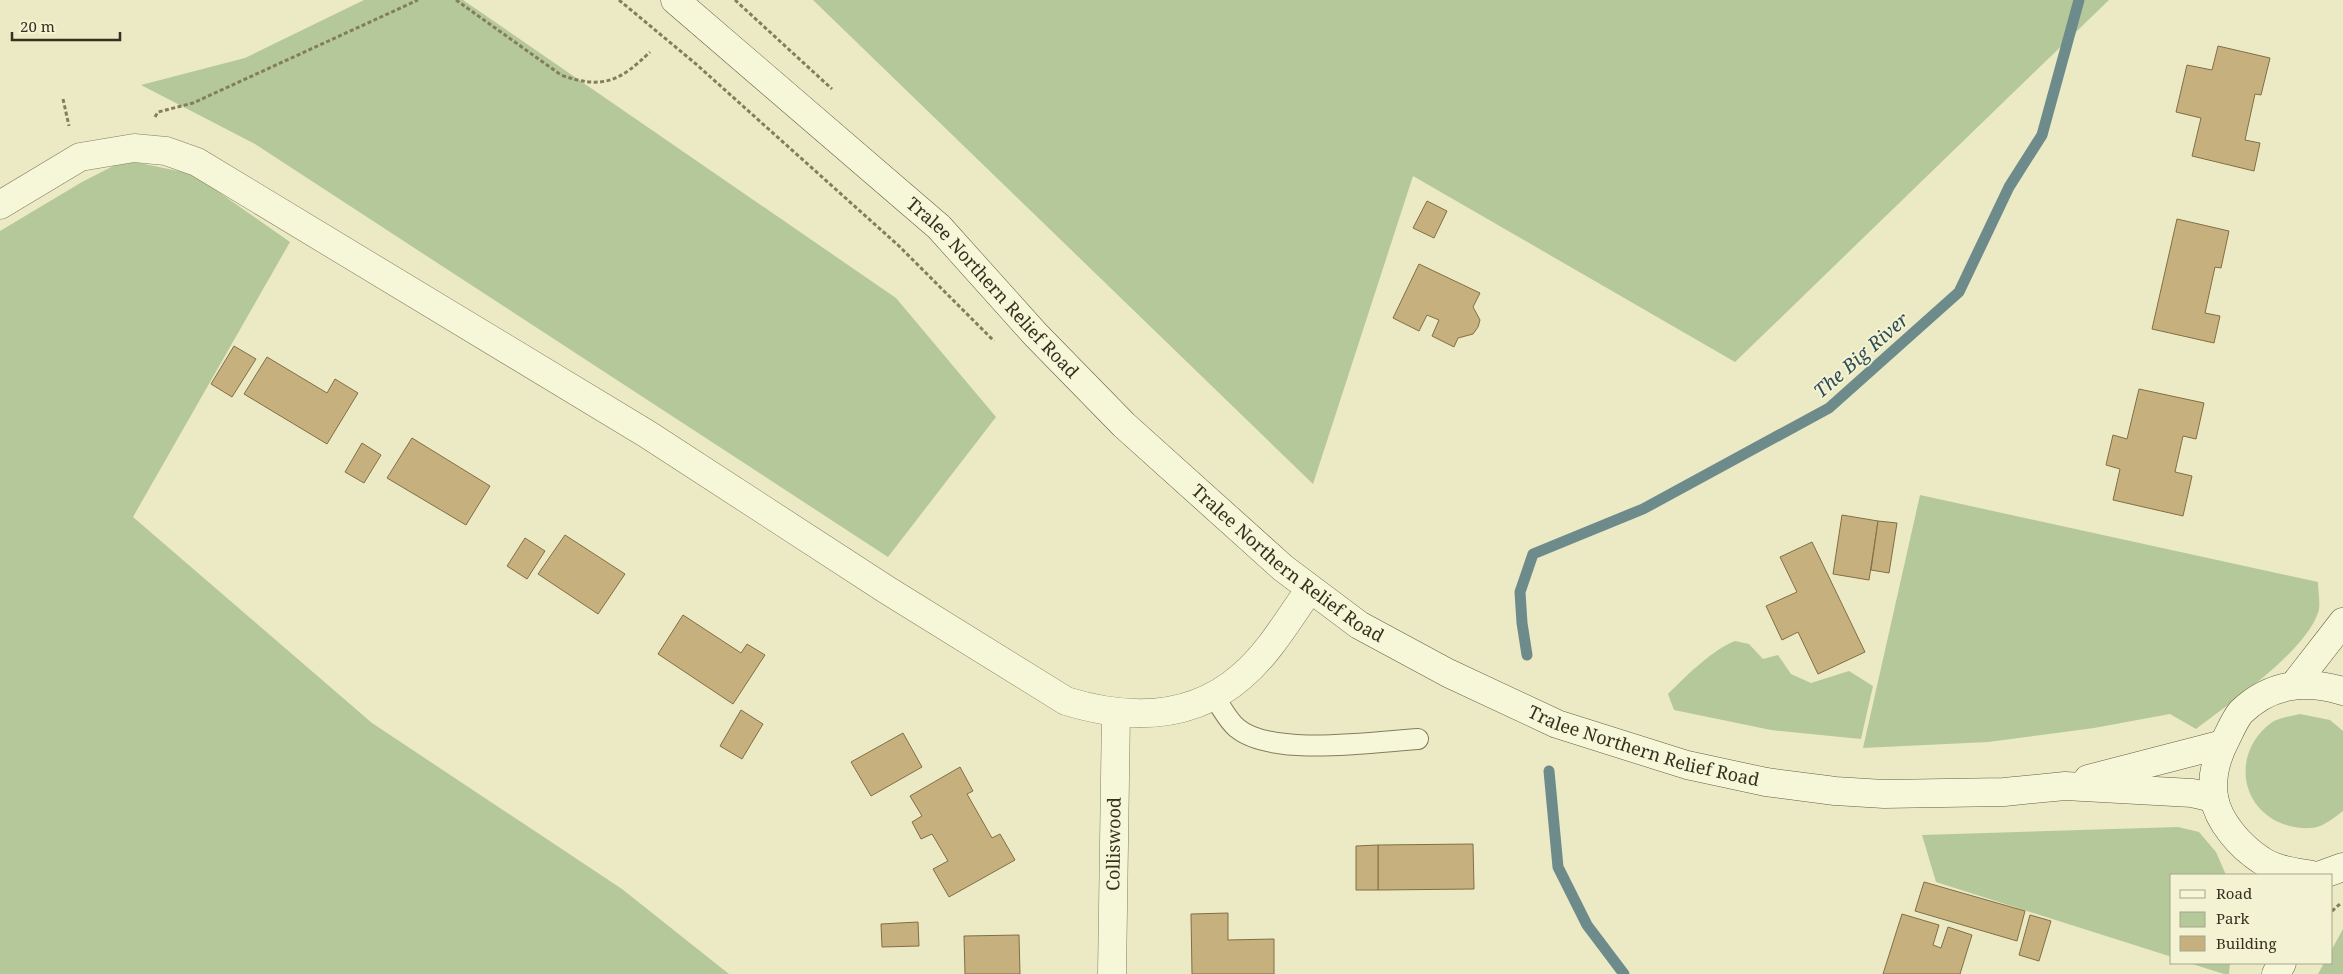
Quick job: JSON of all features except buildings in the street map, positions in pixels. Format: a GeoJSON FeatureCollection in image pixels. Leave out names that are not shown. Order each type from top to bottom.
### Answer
{"type":"FeatureCollection","features":[{"type":"Feature","properties":{"kind":"street","name":"Tralee Northern Relief Road"},"geometry":{"type":"LineString","coordinates":[[675,0],[939,227],[1036,335],[1124,424],[1283,568],[1359,625],[1448,673],[1557,724],[1686,765],[1766,782],[1835,791],[1884,794],[2004,792],[2065,786],[2192,794],[2214,798]]}},
{"type":"Feature","properties":{"kind":"street"},"geometry":{"type":"LineString","coordinates":[[0,205],[80,157],[134,148],[166,150],[197,162],[647,434],[887,590],[1066,701],[1116,714],[1148,714],[1172,711],[1214,697],[1243,676],[1267,648],[1310,589]]}},
{"type":"Feature","properties":{"kind":"street"},"geometry":{"type":"LineString","coordinates":[[2294,685],[2343,622]]}},
{"type":"Feature","properties":{"kind":"street"},"geometry":{"type":"LineString","coordinates":[[2307,874],[2283,869],[2263,868],[2234,836],[2214,798],[2215,764],[2223,744],[2240,713],[2267,694],[2294,685],[2319,684],[2343,691]]}},
{"type":"Feature","properties":{"kind":"street","name":"Colliswood"},"geometry":{"type":"LineString","coordinates":[[1112,974],[1116,714]]}},
{"type":"Feature","properties":{"kind":"street","name":"Tralee Northern Relief Road"},"geometry":{"type":"LineString","coordinates":[[2065,786],[2223,744]]}},
{"type":"Feature","properties":{"kind":"street"},"geometry":{"type":"LineString","coordinates":[[2324,874],[2343,867]]}},
{"type":"Feature","properties":{"kind":"lane"},"geometry":{"type":"LineString","coordinates":[[1214,697],[1236,728],[1263,742],[1294,746],[1418,739]]}},
{"type":"Feature","properties":{"kind":"path"},"geometry":{"type":"LineString","coordinates":[[134,148],[158,112],[193,103],[418,0]]}},
{"type":"Feature","properties":{"kind":"path"},"geometry":{"type":"LineString","coordinates":[[456,0],[561,75],[581,82],[610,80],[628,74],[650,52]]}},
{"type":"Feature","properties":{"kind":"path"},"geometry":{"type":"LineString","coordinates":[[619,0],[696,64],[899,246],[996,343]]}},
{"type":"Feature","properties":{"kind":"path"},"geometry":{"type":"LineString","coordinates":[[2333,912],[2343,900]]}},
{"type":"Feature","properties":{"kind":"green space"},"geometry":{"type":"Polygon","coordinates":[[[364,0],[463,0],[896,298],[996,417],[888,557],[255,144],[141,85],[245,58],[364,0]]]}},
{"type":"Feature","properties":{"kind":"green space"},"geometry":{"type":"Polygon","coordinates":[[[813,0],[2109,0],[1735,362],[1413,176],[1313,484],[813,0]]]}},
{"type":"Feature","properties":{"kind":"green space"},"geometry":{"type":"Polygon","coordinates":[[[125,160],[193,174],[290,242],[133,517],[372,723],[622,889],[729,974],[0,974],[0,231],[82,182],[125,160]]]}},
{"type":"Feature","properties":{"kind":"green space"},"geometry":{"type":"Polygon","coordinates":[[[1920,495],[2318,582],[2319,610],[2310,628],[2298,644],[2282,660],[2246,691],[2196,729],[2170,714],[2094,728],[1988,742],[1863,748],[1920,495]]]}},
{"type":"Feature","properties":{"kind":"green space"},"geometry":{"type":"Polygon","coordinates":[[[1735,641],[1749,644],[1763,659],[1778,655],[1791,674],[1811,683],[1849,671],[1873,686],[1861,739],[1771,730],[1674,710],[1668,694],[1709,657],[1735,641]]]}},
{"type":"Feature","properties":{"kind":"green space"},"geometry":{"type":"Polygon","coordinates":[[[2300,714],[2330,720],[2343,731],[2343,811],[2323,825],[2311,828],[2283,824],[2268,816],[2257,805],[2249,792],[2246,778],[2246,763],[2251,748],[2259,735],[2274,721],[2300,714]]]}},
{"type":"Feature","properties":{"kind":"green space"},"geometry":{"type":"Polygon","coordinates":[[[2178,827],[2199,832],[2216,852],[2226,874],[2170,874],[2170,956],[1936,882],[1922,835],[2178,827]]]}},
{"type":"Feature","properties":{"kind":"green space"},"geometry":{"type":"Polygon","coordinates":[[[2343,929],[2343,974],[2318,974],[2323,964],[2333,964],[2333,947],[2343,929]]]}},
{"type":"Feature","properties":{"kind":"green space"},"geometry":{"type":"Polygon","coordinates":[[[2192,964],[2230,964],[2229,974],[2192,964]]]}},
{"type":"Feature","properties":{"kind":"waterway","name":"The Big River"},"geometry":{"type":"LineString","coordinates":[[1527,655],[1520,592],[1533,554],[1643,509],[1829,408],[1959,292],[2009,187],[2042,135],[2079,0]]}},
{"type":"Feature","properties":{"kind":"waterway","name":"The Big River"},"geometry":{"type":"LineString","coordinates":[[1549,771],[1558,867],[1587,925],[1624,974]]}}]}
